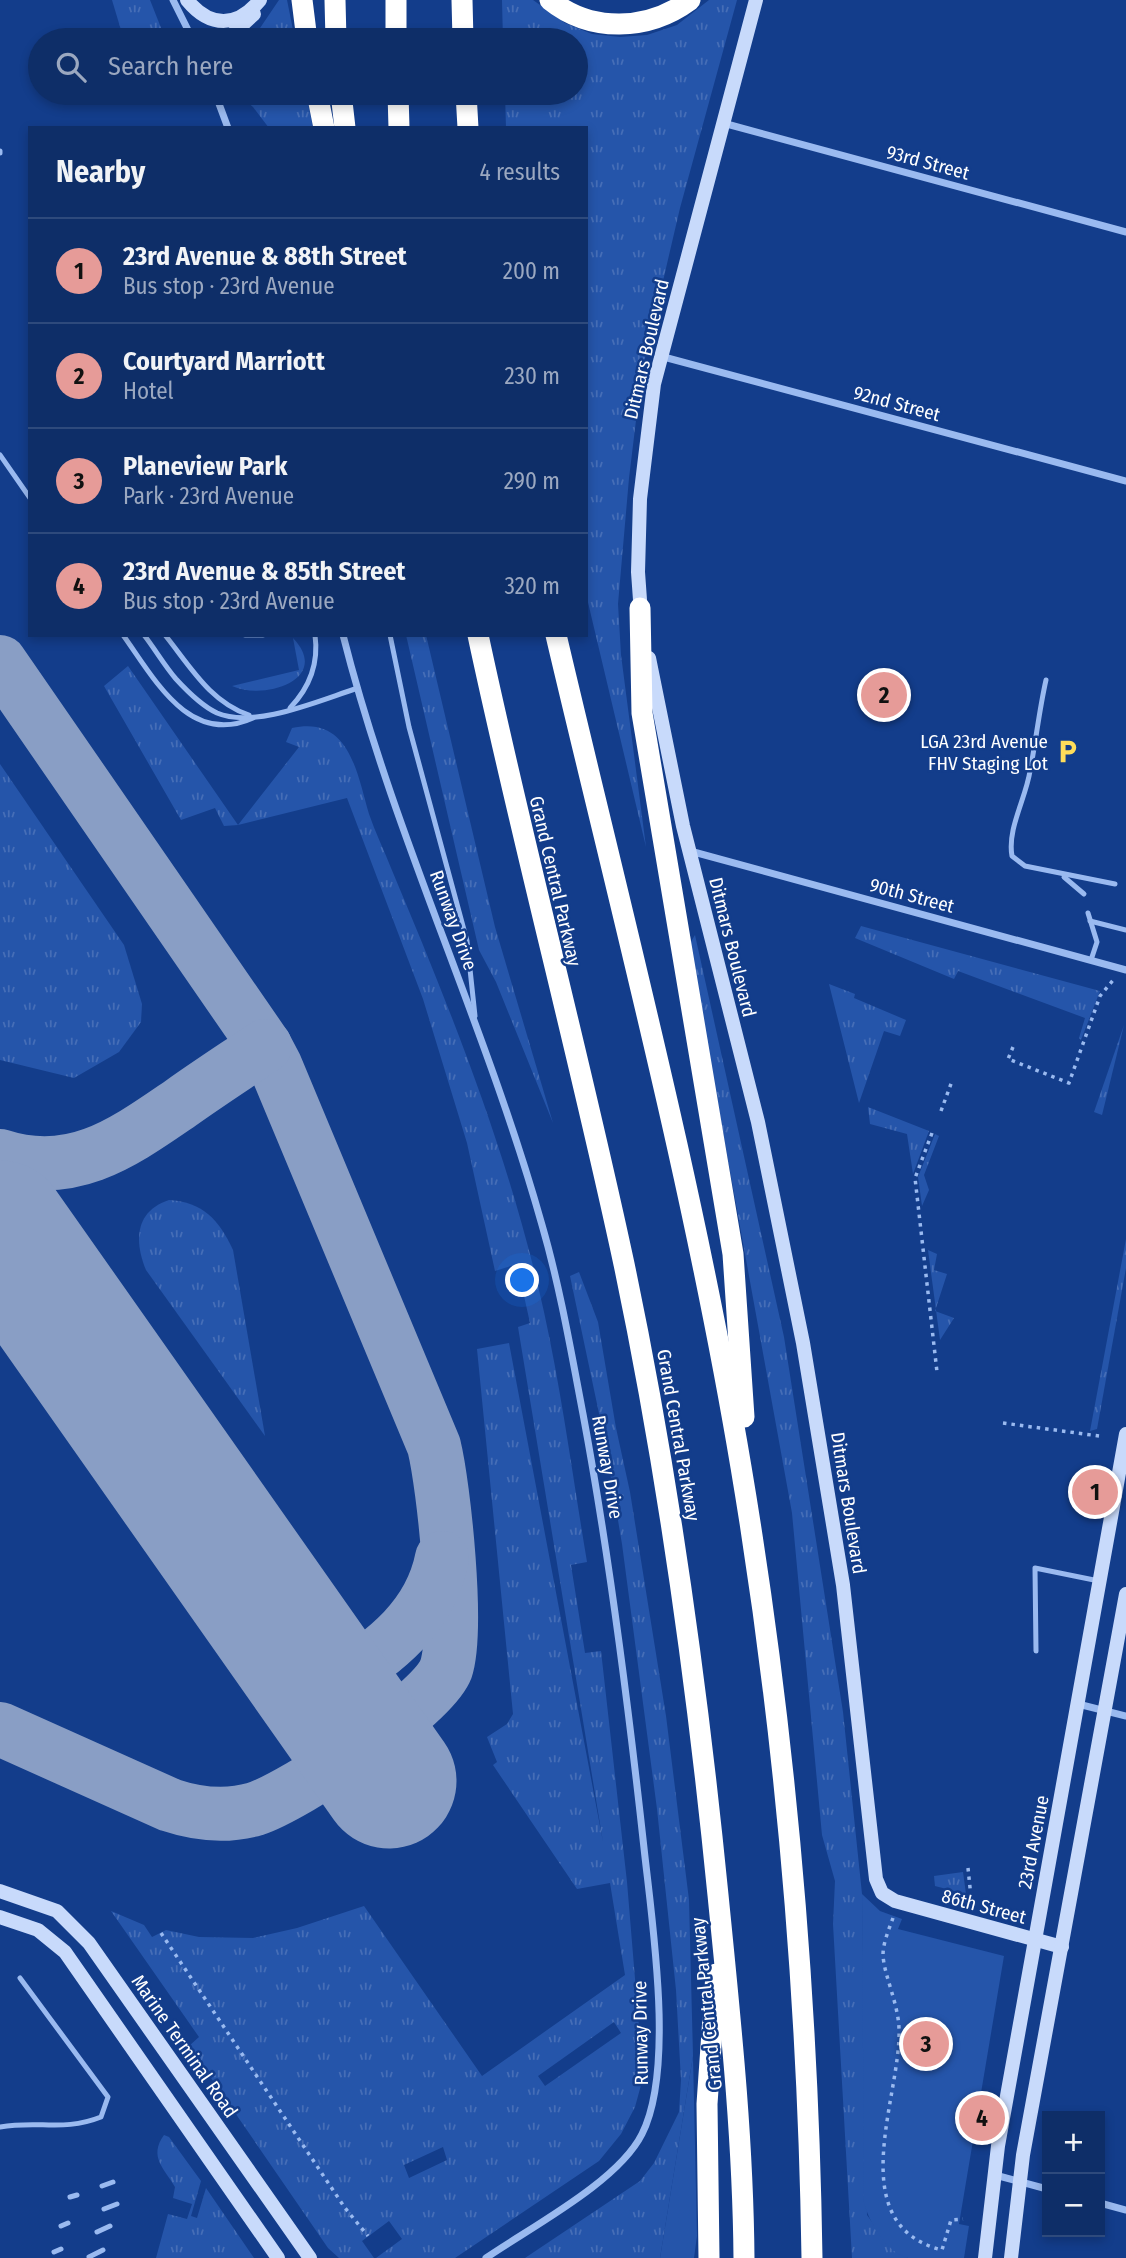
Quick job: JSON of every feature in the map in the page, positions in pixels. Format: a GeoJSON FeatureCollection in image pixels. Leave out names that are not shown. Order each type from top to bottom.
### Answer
{"type":"FeatureCollection","features":[{"type":"Feature","properties":{"kind":"highway"},"geometry":{"type":"LineString","coordinates":[[302,0],[306,28]]}},
{"type":"Feature","properties":{"kind":"highway"},"geometry":{"type":"LineString","coordinates":[[335,0],[336,28]]}},
{"type":"Feature","properties":{"kind":"highway"},"geometry":{"type":"LineString","coordinates":[[396,0],[396,28]]}},
{"type":"Feature","properties":{"kind":"highway"},"geometry":{"type":"LineString","coordinates":[[462,0],[463,28]]}},
{"type":"Feature","properties":{"kind":"highway"},"geometry":{"type":"LineString","coordinates":[[550,0],[578,17],[618,24],[647,22],[690,0]]}},
{"type":"Feature","properties":{"kind":"highway"},"geometry":{"type":"LineString","coordinates":[[319,105],[324,126]]}},
{"type":"Feature","properties":{"kind":"highway"},"geometry":{"type":"LineString","coordinates":[[342,105],[345,126]]}},
{"type":"Feature","properties":{"kind":"highway"},"geometry":{"type":"LineString","coordinates":[[398,105],[399,126]]}},
{"type":"Feature","properties":{"kind":"highway"},"geometry":{"type":"LineString","coordinates":[[467,105],[468,126]]}},
{"type":"Feature","properties":{"kind":"highway"},"geometry":{"type":"LineString","coordinates":[[640,608],[642,713],[733,1254],[752,1537]]}},
{"type":"Feature","properties":{"kind":"highway"},"geometry":{"type":"LineString","coordinates":[[468,637],[495,712]]}},
{"type":"Feature","properties":{"kind":"highway","name":"Grand Central Parkway"},"geometry":{"type":"LineString","coordinates":[[478,637],[604,1175],[645,1371],[684,1602],[739,2099],[744,2258]]}},
{"type":"Feature","properties":{"kind":"highway"},"geometry":{"type":"LineString","coordinates":[[556,637],[696,1236],[752,1537],[780,1744],[796,1903],[806,2049],[812,2258]]}},
{"type":"Feature","properties":{"kind":"highway"},"geometry":{"type":"LineString","coordinates":[[709,2258],[707,2104],[720,1916]]}},
{"type":"Feature","properties":{"kind":"street"},"geometry":{"type":"LineString","coordinates":[[173,0],[187,28]]}},
{"type":"Feature","properties":{"kind":"street"},"geometry":{"type":"LineString","coordinates":[[187,0],[202,15],[220,23],[236,20],[261,0]]}},
{"type":"Feature","properties":{"kind":"street"},"geometry":{"type":"LineString","coordinates":[[242,28],[248,23],[261,0]]}},
{"type":"Feature","properties":{"kind":"street","name":"Ditmars Boulevard"},"geometry":{"type":"LineString","coordinates":[[756,0],[660,356],[648,422],[640,499],[640,608],[663,733],[758,1122],[788,1268],[843,1585],[876,1879],[894,1909]]}},
{"type":"Feature","properties":{"kind":"street"},"geometry":{"type":"LineString","coordinates":[[219,105],[227,126]]}},
{"type":"Feature","properties":{"kind":"street","name":"93rd Street"},"geometry":{"type":"LineString","coordinates":[[723,123],[1126,232]]}},
{"type":"Feature","properties":{"kind":"street","name":"92nd Street"},"geometry":{"type":"LineString","coordinates":[[660,356],[1126,481]]}},
{"type":"Feature","properties":{"kind":"street","name":"Runway Drive"},"geometry":{"type":"LineString","coordinates":[[344,637],[446,951],[475,1019],[543,1228],[588,1439],[631,1727],[653,1944],[659,2053],[653,2108],[643,2133],[623,2162],[486,2258]]}},
{"type":"Feature","properties":{"kind":"street","name":"90th Street"},"geometry":{"type":"LineString","coordinates":[[690,851],[1124,969]]}},
{"type":"Feature","properties":{"kind":"street","name":"23rd Avenue"},"geometry":{"type":"LineString","coordinates":[[985,2258],[995,2174],[1035,1940],[1100,1581],[1123,1470],[1126,1434]]}},
{"type":"Feature","properties":{"kind":"street"},"geometry":{"type":"LineString","coordinates":[[1011,2258],[1020,2182],[1126,1594]]}},
{"type":"Feature","properties":{"kind":"street"},"geometry":{"type":"LineString","coordinates":[[1078,1704],[1126,1716]]}},
{"type":"Feature","properties":{"kind":"street","name":"Marine Terminal Road"},"geometry":{"type":"LineString","coordinates":[[0,1891],[47,1906],[74,1925],[310,2258]]}},
{"type":"Feature","properties":{"kind":"street","name":"86th Street"},"geometry":{"type":"LineString","coordinates":[[894,1909],[974,1923],[1062,1947]]}},
{"type":"Feature","properties":{"kind":"street"},"geometry":{"type":"LineString","coordinates":[[0,1917],[38,1930],[65,1952],[278,2258]]}},
{"type":"Feature","properties":{"kind":"street"},"geometry":{"type":"LineString","coordinates":[[178,2113],[198,2099]]}},
{"type":"Feature","properties":{"kind":"street"},"geometry":{"type":"LineString","coordinates":[[995,2174],[1042,2188]]}},
{"type":"Feature","properties":{"kind":"street"},"geometry":{"type":"LineString","coordinates":[[1105,2204],[1126,2210]]}},
{"type":"Feature","properties":{"kind":"lane"},"geometry":{"type":"LineString","coordinates":[[0,455],[28,495]]}},
{"type":"Feature","properties":{"kind":"lane"},"geometry":{"type":"LineString","coordinates":[[124,637],[159,687],[186,713],[208,724],[227,726],[358,688]]}},
{"type":"Feature","properties":{"kind":"lane"},"geometry":{"type":"LineString","coordinates":[[145,637],[175,677],[205,705],[234,718],[255,717]]}},
{"type":"Feature","properties":{"kind":"lane"},"geometry":{"type":"LineString","coordinates":[[167,637],[206,689],[235,711],[255,717]]}},
{"type":"Feature","properties":{"kind":"lane"},"geometry":{"type":"LineString","coordinates":[[288,710],[299,698],[314,671],[317,655],[315,637]]}},
{"type":"Feature","properties":{"kind":"lane"},"geometry":{"type":"LineString","coordinates":[[390,637],[409,727],[467,942],[475,1019]]}},
{"type":"Feature","properties":{"kind":"lane"},"geometry":{"type":"LineString","coordinates":[[1046,680],[1035,724],[1030,774],[1011,852],[1019,863],[1061,875],[1115,884]]}},
{"type":"Feature","properties":{"kind":"lane"},"geometry":{"type":"LineString","coordinates":[[1061,875],[1075,883],[1084,894]]}},
{"type":"Feature","properties":{"kind":"lane"},"geometry":{"type":"LineString","coordinates":[[1088,913],[1097,942],[1091,960]]}},
{"type":"Feature","properties":{"kind":"lane"},"geometry":{"type":"LineString","coordinates":[[1090,920],[1126,930]]}},
{"type":"Feature","properties":{"kind":"lane"},"geometry":{"type":"LineString","coordinates":[[1036,1651],[1035,1567],[1100,1581]]}},
{"type":"Feature","properties":{"kind":"lane"},"geometry":{"type":"LineString","coordinates":[[0,2127],[19,2123],[77,2126],[101,2117],[108,2097],[20,1978]]}},
{"type":"Feature","properties":{"kind":"lane"},"geometry":{"type":"LineString","coordinates":[[102,2186],[113,2182]]}},
{"type":"Feature","properties":{"kind":"lane"},"geometry":{"type":"LineString","coordinates":[[70,2197],[77,2194]]}},
{"type":"Feature","properties":{"kind":"lane"},"geometry":{"type":"LineString","coordinates":[[104,2209],[117,2204]]}},
{"type":"Feature","properties":{"kind":"lane"},"geometry":{"type":"LineString","coordinates":[[61,2226],[68,2223]]}},
{"type":"Feature","properties":{"kind":"lane"},"geometry":{"type":"LineString","coordinates":[[97,2232],[110,2226]]}},
{"type":"Feature","properties":{"kind":"lane"},"geometry":{"type":"LineString","coordinates":[[54,2252],[61,2249]]}},
{"type":"Feature","properties":{"kind":"lane"},"geometry":{"type":"LineString","coordinates":[[89,2257],[103,2250]]}},
{"type":"Feature","properties":{"kind":"path"},"geometry":{"type":"LineString","coordinates":[[1013,1047],[1008,1059],[1069,1083],[1100,996],[1124,969]]}},
{"type":"Feature","properties":{"kind":"path"},"geometry":{"type":"LineString","coordinates":[[941,1111],[952,1081]]}},
{"type":"Feature","properties":{"kind":"path"},"geometry":{"type":"LineString","coordinates":[[932,1132],[915,1178],[937,1372]]}},
{"type":"Feature","properties":{"kind":"path"},"geometry":{"type":"LineString","coordinates":[[1003,1423],[1099,1436]]}},
{"type":"Feature","properties":{"kind":"path"},"geometry":{"type":"LineString","coordinates":[[968,1868],[974,1923]]}},
{"type":"Feature","properties":{"kind":"path"},"geometry":{"type":"LineString","coordinates":[[894,1909],[883,1955],[900,2028],[883,2137],[885,2181],[900,2225],[913,2239],[942,2250],[951,2220],[963,2219]]}},
{"type":"Feature","properties":{"kind":"path"},"geometry":{"type":"LineString","coordinates":[[161,1933],[338,2197],[368,2236]]}},
{"type":"Feature","properties":{"kind":"green space"},"geometry":{"type":"Polygon","coordinates":[[[112,0],[150,0],[161,28],[120,28],[112,0]]]}},
{"type":"Feature","properties":{"kind":"green space"},"geometry":{"type":"Polygon","coordinates":[[[279,0],[287,0],[293,28],[260,28],[279,0]]]}},
{"type":"Feature","properties":{"kind":"green space"},"geometry":{"type":"Polygon","coordinates":[[[502,0],[533,0],[565,23],[577,28],[503,28],[502,0]]]}},
{"type":"Feature","properties":{"kind":"green space"},"geometry":{"type":"Polygon","coordinates":[[[709,0],[737,0],[680,208],[642,371],[629,478],[618,604],[621,655],[646,847],[588,602],[588,126],[506,126],[505,105],[588,105],[588,32],[620,37],[647,35],[677,25],[709,0]]]}},
{"type":"Feature","properties":{"kind":"green space"},"geometry":{"type":"Polygon","coordinates":[[[251,105],[308,105],[313,126],[267,126],[251,105]]]}},
{"type":"Feature","properties":{"kind":"green space"},"geometry":{"type":"Polygon","coordinates":[[[406,637],[426,637],[495,927],[553,1123],[496,982],[479,950],[406,637]]]}},
{"type":"Feature","properties":{"kind":"green space"},"geometry":{"type":"Polygon","coordinates":[[[293,638],[303,652],[305,665],[300,675],[290,683],[261,691],[232,686],[299,670],[293,638]]]}},
{"type":"Feature","properties":{"kind":"green space"},"geometry":{"type":"Polygon","coordinates":[[[128,666],[238,825],[224,826],[215,808],[181,820],[104,686],[128,666]]]}},
{"type":"Feature","properties":{"kind":"green space"},"geometry":{"type":"Polygon","coordinates":[[[311,726],[327,730],[339,739],[355,766],[371,821],[414,922],[497,1142],[544,1312],[587,1562],[571,1565],[585,1653],[601,1651],[627,1882],[640,2039],[641,2085],[635,2107],[621,2134],[599,2161],[455,2258],[376,2258],[402,2239],[389,2221],[362,2241],[374,2258],[339,2258],[328,2248],[189,2046],[199,2037],[111,1911],[144,1925],[152,1937],[166,1930],[199,1937],[253,1938],[297,1928],[364,1906],[482,2076],[625,1975],[610,1883],[577,1889],[493,1765],[497,1762],[487,1737],[507,1724],[513,1714],[477,1349],[509,1343],[603,1842],[518,1327],[530,1323],[517,1264],[495,1271],[467,1143],[423,999],[347,798],[238,825],[299,747],[286,742],[292,728],[311,726]],[[614,2022],[538,2076],[545,2086],[621,2033],[614,2022]],[[443,2147],[404,2165],[409,2178],[447,2160],[443,2147]]]}},
{"type":"Feature","properties":{"kind":"green space"},"geometry":{"type":"Polygon","coordinates":[[[0,764],[124,945],[142,1004],[141,1022],[119,1052],[74,1078],[0,1060],[0,764]]]}},
{"type":"Feature","properties":{"kind":"green space"},"geometry":{"type":"Polygon","coordinates":[[[861,926],[1100,991],[1081,1040],[1079,1038],[1085,1018],[958,971],[954,979],[855,938],[861,926]]]}},
{"type":"Feature","properties":{"kind":"green space"},"geometry":{"type":"Polygon","coordinates":[[[695,935],[784,1337],[843,1712],[862,1894],[867,2215],[888,2244],[908,2258],[852,2258],[833,1924],[835,1881],[822,1835],[792,1513],[689,945],[695,935]]]}},
{"type":"Feature","properties":{"kind":"green space"},"geometry":{"type":"Polygon","coordinates":[[[829,984],[906,1020],[900,1036],[884,1031],[859,1103],[829,984]]]}},
{"type":"Feature","properties":{"kind":"green space"},"geometry":{"type":"Polygon","coordinates":[[[1124,1025],[1102,1115],[1094,1112],[1124,1025]]]}},
{"type":"Feature","properties":{"kind":"green space"},"geometry":{"type":"Polygon","coordinates":[[[868,1107],[929,1131],[913,1174],[907,1134],[870,1124],[868,1107]]]}},
{"type":"Feature","properties":{"kind":"green space"},"geometry":{"type":"Polygon","coordinates":[[[935,1134],[939,1136],[924,1175],[929,1190],[922,1206],[918,1177],[935,1134]]]}},
{"type":"Feature","properties":{"kind":"green space"},"geometry":{"type":"Polygon","coordinates":[[[169,1200],[181,1201],[201,1209],[216,1222],[233,1250],[265,1436],[146,1270],[140,1248],[140,1228],[149,1212],[169,1200]]]}},
{"type":"Feature","properties":{"kind":"green space"},"geometry":{"type":"Polygon","coordinates":[[[1126,1239],[1126,1268],[1097,1429],[1090,1431],[1126,1239]]]}},
{"type":"Feature","properties":{"kind":"green space"},"geometry":{"type":"Polygon","coordinates":[[[928,1250],[937,1254],[934,1270],[947,1274],[936,1309],[928,1250]]]}},
{"type":"Feature","properties":{"kind":"green space"},"geometry":{"type":"Polygon","coordinates":[[[579,1272],[598,1322],[630,1492],[666,1716],[689,1900],[693,2056],[660,2258],[525,2258],[640,2181],[654,2163],[679,2112],[681,2080],[676,1990],[657,1809],[622,1544],[604,1437],[570,1276],[579,1272]]]}},
{"type":"Feature","properties":{"kind":"green space"},"geometry":{"type":"Polygon","coordinates":[[[936,1311],[954,1318],[940,1340],[936,1311]]]}},
{"type":"Feature","properties":{"kind":"green space"},"geometry":{"type":"Polygon","coordinates":[[[963,1872],[966,1894],[935,1886],[934,1876],[963,1872]]]}},
{"type":"Feature","properties":{"kind":"green space"},"geometry":{"type":"Polygon","coordinates":[[[862,1894],[880,1911],[902,1919],[898,1929],[1004,1956],[959,2224],[969,2226],[964,2258],[908,2258],[900,2255],[880,2236],[864,2203],[862,1894]]]}},
{"type":"Feature","properties":{"kind":"green space"},"geometry":{"type":"Polygon","coordinates":[[[693,2056],[697,2236],[694,2258],[660,2258],[693,2056]]]}},
{"type":"Feature","properties":{"kind":"green space"},"geometry":{"type":"Polygon","coordinates":[[[164,2135],[169,2137],[201,2181],[191,2216],[197,2218],[206,2188],[254,2258],[156,2258],[168,2214],[187,2219],[192,2204],[173,2198],[175,2187],[158,2156],[159,2143],[164,2135]]]}},
{"type":"Feature","properties":{"kind":"taxiway"},"geometry":{"type":"LineString","coordinates":[[0,662],[265,1046],[275,1065],[434,1446],[446,1525],[451,1593],[450,1650],[446,1669],[435,1685],[416,1705],[360,1748],[300,1787],[255,1809],[212,1813],[170,1805],[0,1729]]}},
{"type":"Feature","properties":{"kind":"taxiway"},"geometry":{"type":"LineString","coordinates":[[0,1156],[26,1162],[51,1163],[96,1153],[139,1131],[265,1046]]}},
{"type":"Feature","properties":{"kind":"taxiway"},"geometry":{"type":"LineString","coordinates":[[326,1691],[382,1650],[413,1620],[426,1602],[442,1558]]}},
{"type":"Feature","properties":{"kind":"runway"},"geometry":{"type":"LineString","coordinates":[[0,1228],[389,1781]]}},
{"type":"Feature","properties":{"kind":"place","name":"Courtyard Marriott"},"geometry":{"type":"Point","coordinates":[884,695]}},
{"type":"Feature","properties":{"kind":"place","name":"LGA 23rd Avenue FHV Staging Lot"},"geometry":{"type":"Point","coordinates":[1068,752]}},
{"type":"Feature","properties":{"kind":"place","name":"23rd Avenue & 88th Street"},"geometry":{"type":"Point","coordinates":[1095,1492]}},
{"type":"Feature","properties":{"kind":"place","name":"Planeview Park"},"geometry":{"type":"Point","coordinates":[926,2044]}},
{"type":"Feature","properties":{"kind":"place","name":"23rd Avenue & 85th Street"},"geometry":{"type":"Point","coordinates":[982,2118]}}]}
